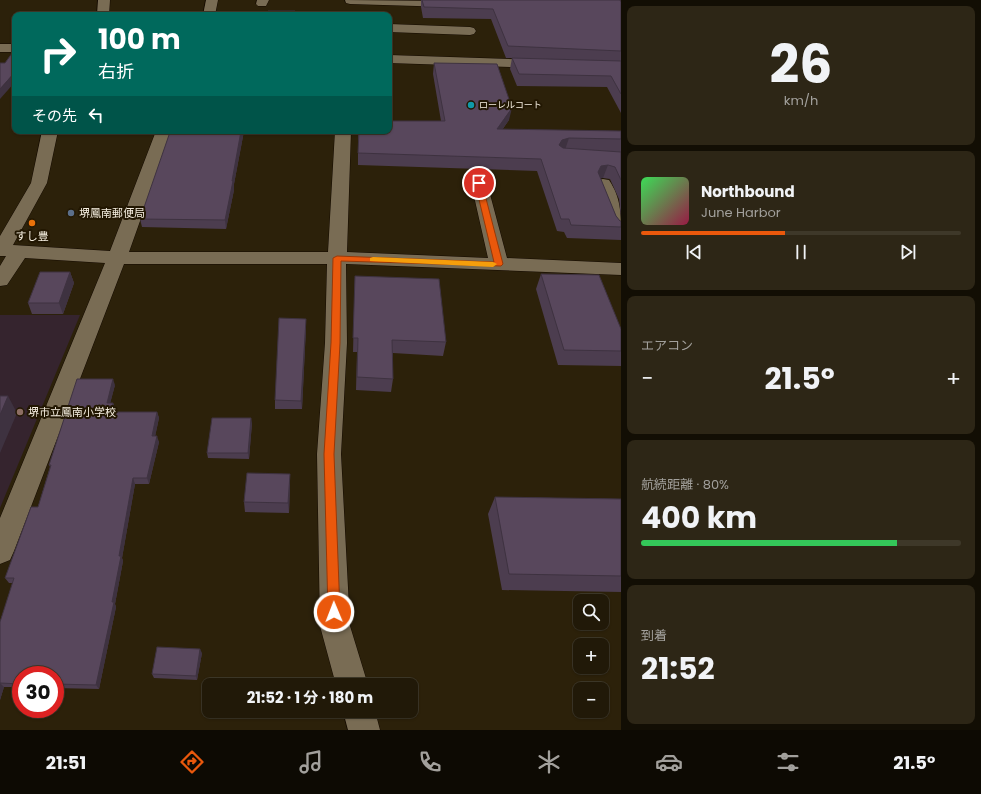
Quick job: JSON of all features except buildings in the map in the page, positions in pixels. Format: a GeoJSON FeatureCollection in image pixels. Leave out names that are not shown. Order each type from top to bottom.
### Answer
{"type":"FeatureCollection","features":[{"type":"Feature","properties":{"kind":"street"},"geometry":{"type":"LineString","coordinates":[[103,12],[104,0]]}},
{"type":"Feature","properties":{"kind":"street"},"geometry":{"type":"LineString","coordinates":[[210,12],[212,0]]}},
{"type":"Feature","properties":{"kind":"street"},"geometry":{"type":"LineString","coordinates":[[349,12],[350,1],[460,4]]}},
{"type":"Feature","properties":{"kind":"street"},"geometry":{"type":"LineString","coordinates":[[392,28],[470,31]]}},
{"type":"Feature","properties":{"kind":"street"},"geometry":{"type":"LineString","coordinates":[[0,48],[12,48]]}},
{"type":"Feature","properties":{"kind":"street"},"geometry":{"type":"LineString","coordinates":[[392,59],[551,65]]}},
{"type":"Feature","properties":{"kind":"street"},"geometry":{"type":"LineString","coordinates":[[0,280],[7,251],[39,183],[49,134]]}},
{"type":"Feature","properties":{"kind":"street"},"geometry":{"type":"LineString","coordinates":[[0,551],[117,258],[163,134]]}},
{"type":"Feature","properties":{"kind":"street"},"geometry":{"type":"LineString","coordinates":[[343,134],[337,258],[336,343],[329,454],[335,626],[350,678]]}},
{"type":"Feature","properties":{"kind":"street"},"geometry":{"type":"LineString","coordinates":[[479,183],[499,264]]}},
{"type":"Feature","properties":{"kind":"street"},"geometry":{"type":"LineString","coordinates":[[603,184],[621,228]]}},
{"type":"Feature","properties":{"kind":"street"},"geometry":{"type":"LineString","coordinates":[[7,251],[117,258],[337,258],[621,269]]}},
{"type":"Feature","properties":{"kind":"street"},"geometry":{"type":"LineString","coordinates":[[361,718],[364,730]]}},
{"type":"Feature","properties":{"kind":"shaded area","name":"堺市立鳳南小学校"},"geometry":{"type":"Polygon","coordinates":[[[0,315],[80,315],[0,508],[0,315]]]}},
{"type":"Feature","properties":{"kind":"slow traffic"},"geometry":{"type":"LineString","coordinates":[[373,260],[493,264]]}},
{"type":"Feature","properties":{"kind":"place","name":"ローレルコート"},"geometry":{"type":"Point","coordinates":[471,105]}},
{"type":"Feature","properties":{"kind":"place","name":"堺鳳南郵便局"},"geometry":{"type":"Point","coordinates":[71,213]}},
{"type":"Feature","properties":{"kind":"place","name":"すし豊"},"geometry":{"type":"Point","coordinates":[32,223]}},
{"type":"Feature","properties":{"kind":"place","name":"堺市立鳳南小学校"},"geometry":{"type":"Point","coordinates":[20,412]}},
{"type":"Feature","properties":{"kind":"route"},"geometry":{"type":"LineString","coordinates":[[334,612],[329,454],[336,343],[337,258],[499,264],[479,183]]}}]}
